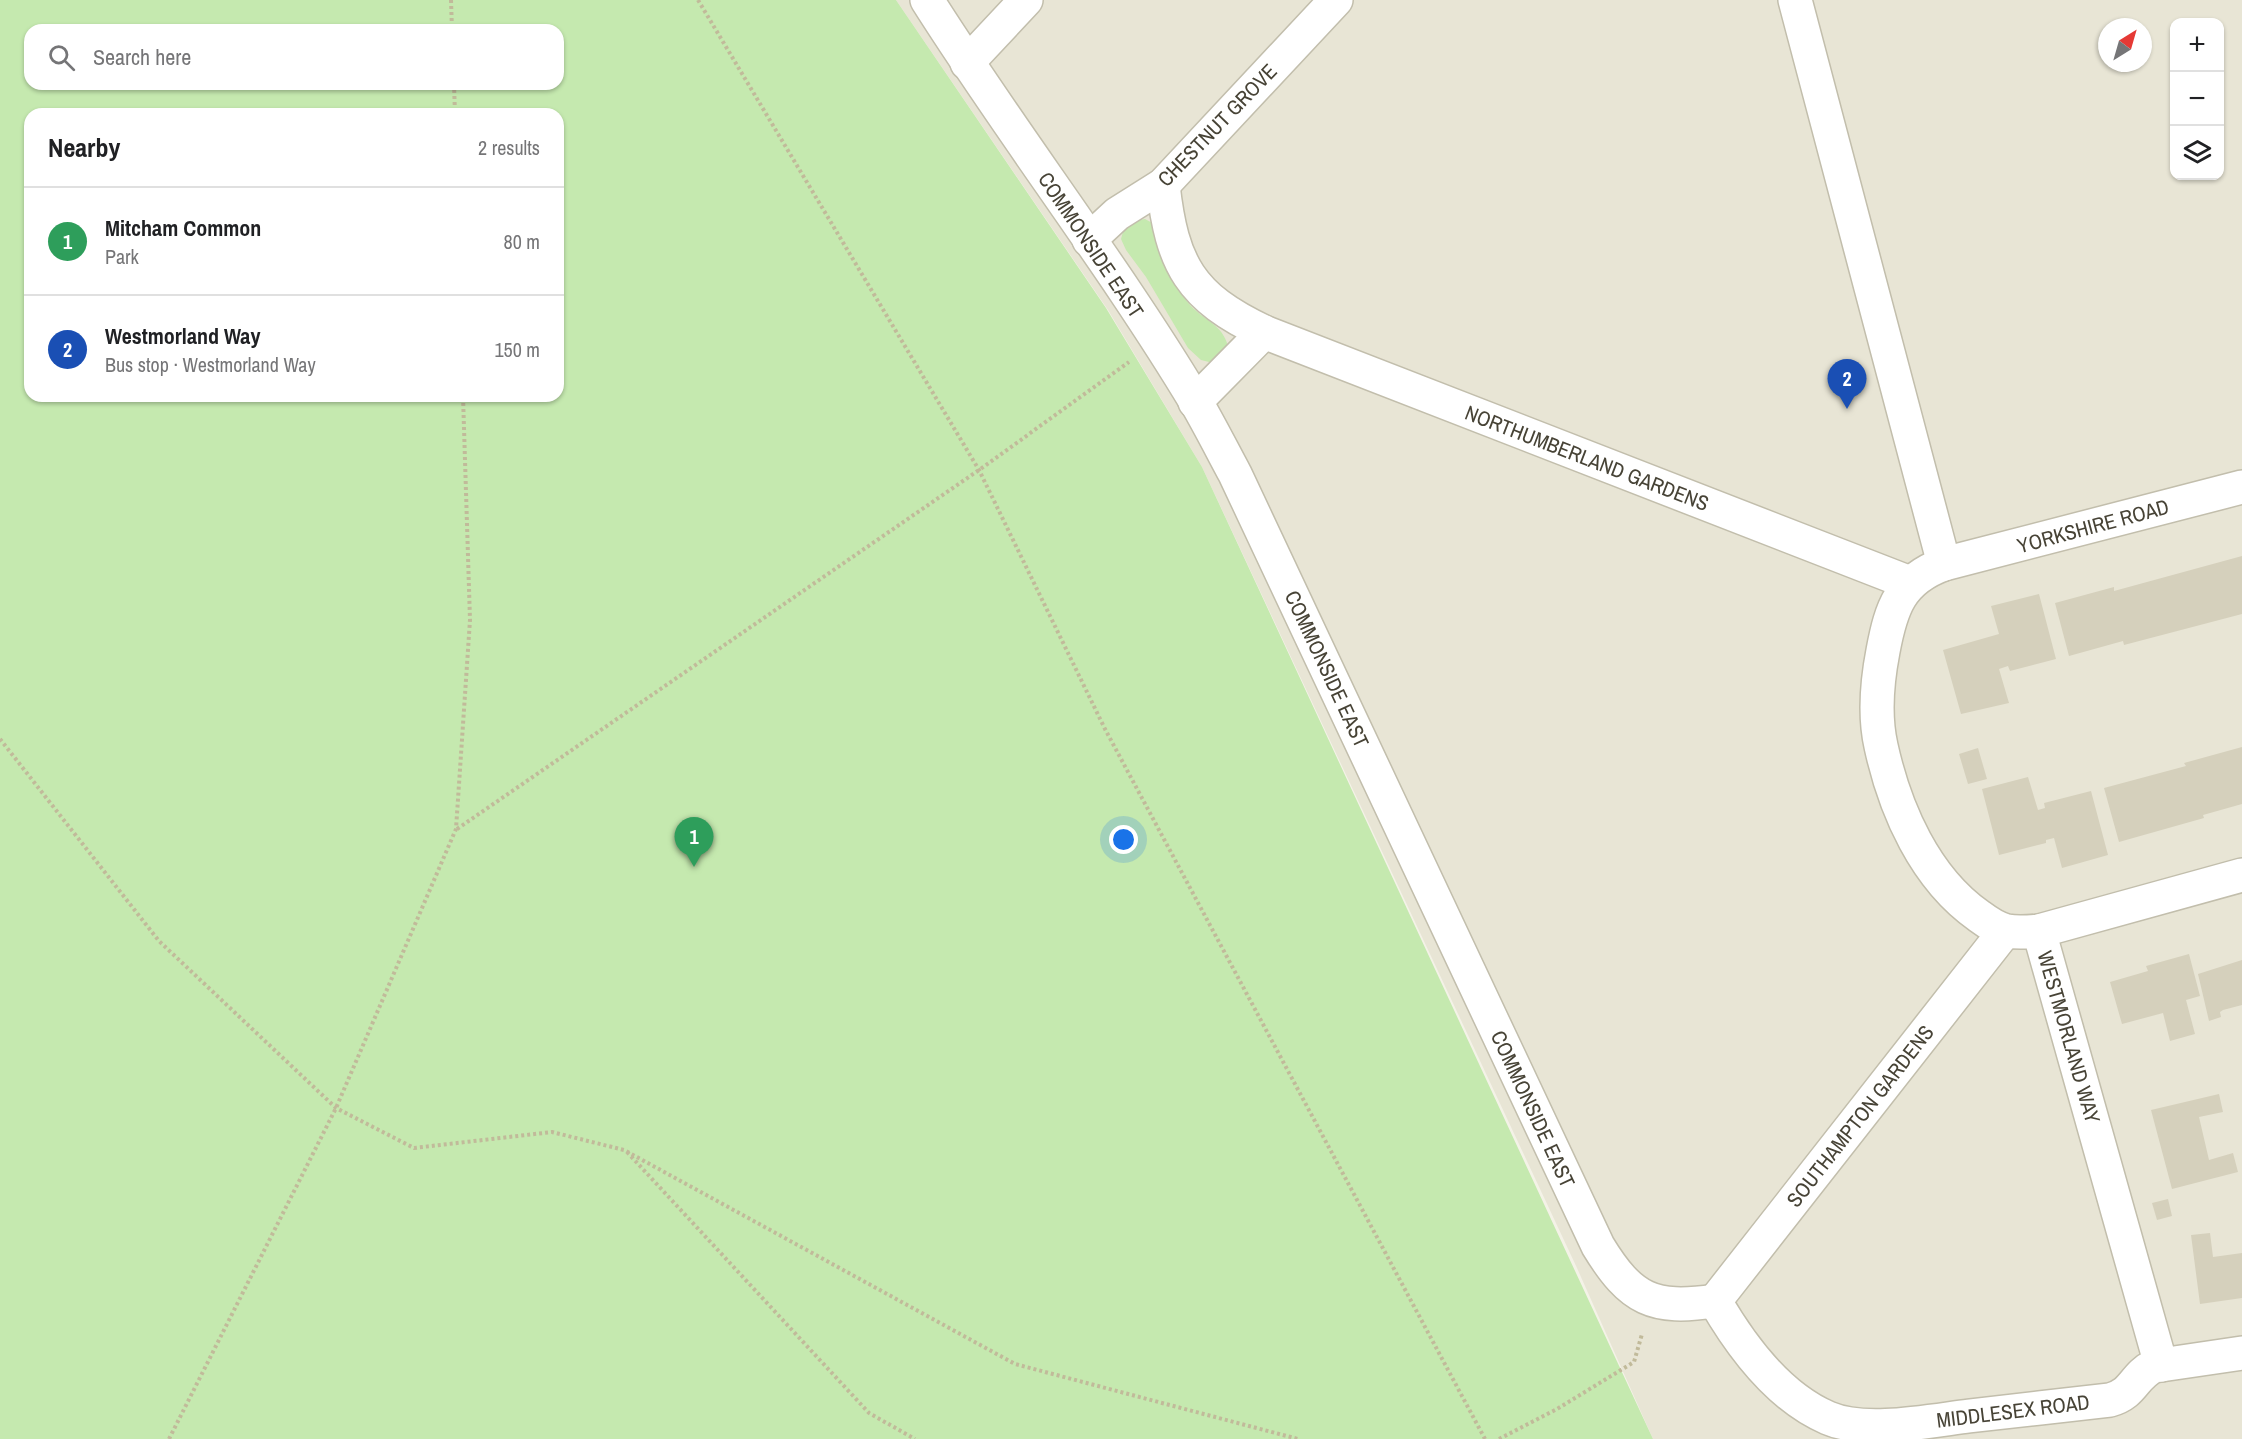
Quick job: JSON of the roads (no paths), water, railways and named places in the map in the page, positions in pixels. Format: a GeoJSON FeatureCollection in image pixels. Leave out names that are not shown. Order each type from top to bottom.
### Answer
{"type":"FeatureCollection","features":[{"type":"Feature","properties":{"kind":"street","name":"COMMONSIDE EAST"},"geometry":{"type":"LineString","coordinates":[[927,0],[1196,402],[1240,485],[1598,1246],[1620,1279],[1652,1301],[1670,1305],[1715,1301]]}},
{"type":"Feature","properties":{"kind":"street"},"geometry":{"type":"LineString","coordinates":[[967,63],[1026,0]]}},
{"type":"Feature","properties":{"kind":"street","name":"CHESTNUT GROVE"},"geometry":{"type":"LineString","coordinates":[[1089,240],[1118,214],[1163,185],[1336,0]]}},
{"type":"Feature","properties":{"kind":"street"},"geometry":{"type":"LineString","coordinates":[[1794,0],[1944,564],[1923,573],[1910,583],[1890,616],[1878,686],[1877,712],[1881,745],[1891,785],[1910,830],[1936,876],[1971,910],[2005,931]]}},
{"type":"Feature","properties":{"kind":"street","name":"NORTHUMBERLAND GARDENS"},"geometry":{"type":"LineString","coordinates":[[1163,185],[1167,220],[1180,262],[1203,295],[1233,317],[1264,332],[1910,583]]}},
{"type":"Feature","properties":{"kind":"street"},"geometry":{"type":"LineString","coordinates":[[1196,402],[1264,332]]}},
{"type":"Feature","properties":{"kind":"street","name":"YORKSHIRE ROAD"},"geometry":{"type":"LineString","coordinates":[[1944,564],[2242,487]]}},
{"type":"Feature","properties":{"kind":"street"},"geometry":{"type":"LineString","coordinates":[[2039,931],[2242,875]]}},
{"type":"Feature","properties":{"kind":"street","name":"WESTMORLAND WAY"},"geometry":{"type":"LineString","coordinates":[[2005,931],[2023,933],[2039,931],[2161,1365]]}},
{"type":"Feature","properties":{"kind":"street","name":"SOUTHAMPTON GARDENS"},"geometry":{"type":"LineString","coordinates":[[1715,1301],[2005,931]]}},
{"type":"Feature","properties":{"kind":"street","name":"MIDDLESEX ROAD"},"geometry":{"type":"LineString","coordinates":[[1715,1301],[1760,1363],[1794,1400],[1830,1419],[1853,1424],[1903,1424],[2110,1400],[2126,1394],[2148,1369],[2242,1353]]}},
{"type":"Feature","properties":{"kind":"place","name":"Westmorland Way"},"geometry":{"type":"Point","coordinates":[1847,409]}},
{"type":"Feature","properties":{"kind":"place","name":"Mitcham Common"},"geometry":{"type":"Point","coordinates":[694,867]}}]}
